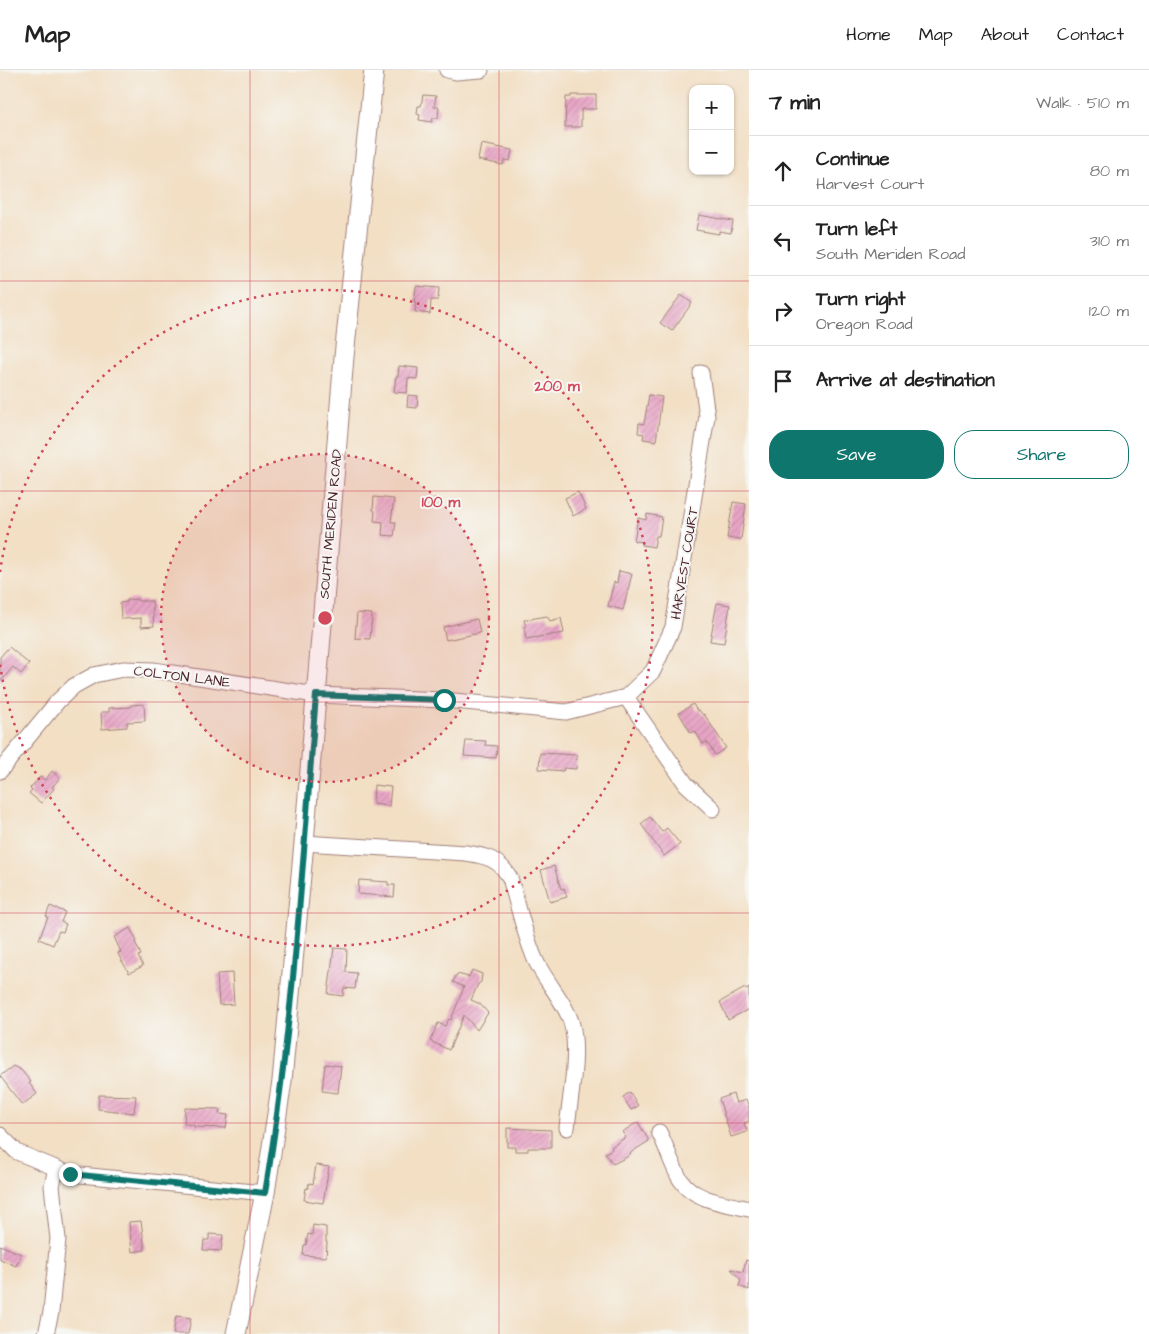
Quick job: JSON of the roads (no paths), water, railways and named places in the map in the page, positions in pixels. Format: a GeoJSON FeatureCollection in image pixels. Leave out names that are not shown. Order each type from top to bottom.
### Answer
{"type":"FeatureCollection","features":[{"type":"Feature","properties":{"kind":"main road","name":"SOUTH MERIDEN ROAD"},"geometry":{"type":"LineString","coordinates":[[236,1334],[265,1193],[282,1073],[304,843],[344,357],[374,70]]}},
{"type":"Feature","properties":{"kind":"street"},"geometry":{"type":"LineString","coordinates":[[447,70],[456,72],[481,70]]}},
{"type":"Feature","properties":{"kind":"street","name":"HARVEST COURT"},"geometry":{"type":"LineString","coordinates":[[316,695],[444,700],[566,712],[626,697],[653,671],[673,627],[707,416],[701,372]]}},
{"type":"Feature","properties":{"kind":"street","name":"COLTON LANE"},"geometry":{"type":"LineString","coordinates":[[0,771],[58,701],[74,686],[94,675],[123,669],[152,670],[316,695]]}},
{"type":"Feature","properties":{"kind":"street"},"geometry":{"type":"LineString","coordinates":[[626,697],[686,784],[713,809]]}},
{"type":"Feature","properties":{"kind":"street"},"geometry":{"type":"LineString","coordinates":[[304,843],[466,853],[494,860],[504,868],[510,878],[535,958],[548,984],[568,1014],[572,1025],[574,1063],[567,1128]]}},
{"type":"Feature","properties":{"kind":"street"},"geometry":{"type":"LineString","coordinates":[[659,1132],[680,1178],[692,1192],[705,1198],[749,1209]]}},
{"type":"Feature","properties":{"kind":"street"},"geometry":{"type":"LineString","coordinates":[[0,1134],[17,1152],[70,1174],[265,1193]]}},
{"type":"Feature","properties":{"kind":"street"},"geometry":{"type":"LineString","coordinates":[[46,1334],[51,1312],[58,1239],[57,1216],[52,1186],[56,1168]]}}]}
